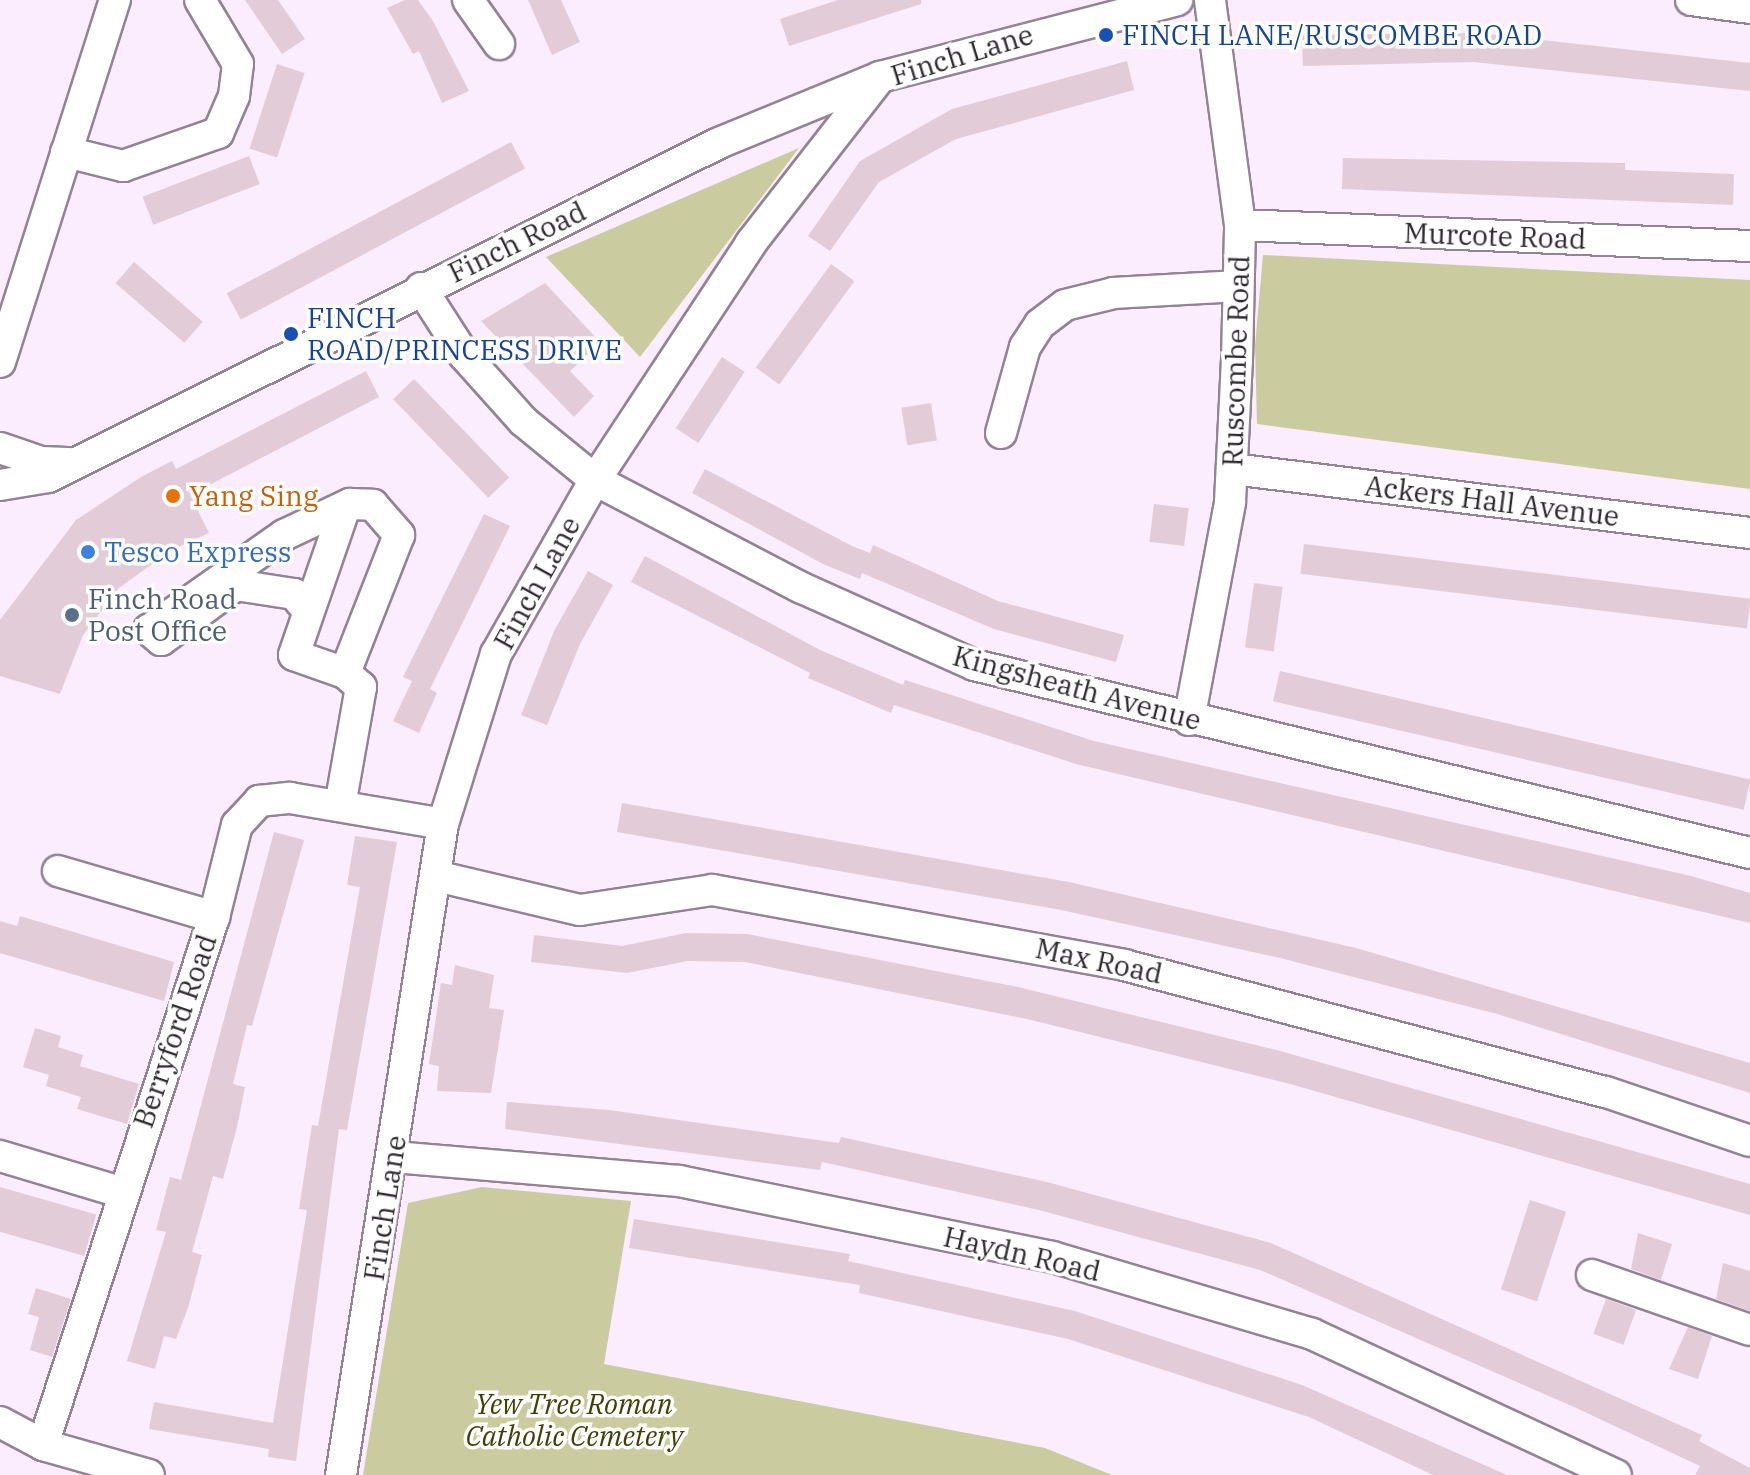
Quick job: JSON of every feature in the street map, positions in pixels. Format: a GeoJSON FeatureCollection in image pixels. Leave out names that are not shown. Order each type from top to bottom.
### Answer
{"type":"FeatureCollection","features":[{"type":"Feature","properties":{"kind":"street"},"geometry":{"type":"LineString","coordinates":[[0,362],[115,0]]}},
{"type":"Feature","properties":{"kind":"street"},"geometry":{"type":"LineString","coordinates":[[66,152],[123,166],[218,133],[238,64],[200,0]]}},
{"type":"Feature","properties":{"kind":"street"},"geometry":{"type":"LineString","coordinates":[[468,0],[499,44]]}},
{"type":"Feature","properties":{"kind":"street","name":"Finch Lane"},"geometry":{"type":"LineString","coordinates":[[341,1475],[394,1157],[443,824],[496,654],[595,480],[751,243],[880,77],[1177,0]]}},
{"type":"Feature","properties":{"kind":"street","name":"Ruscombe Road"},"geometry":{"type":"LineString","coordinates":[[1189,720],[1233,469],[1240,225],[1210,0]]}},
{"type":"Feature","properties":{"kind":"street"},"geometry":{"type":"LineString","coordinates":[[1691,0],[1750,8]]}},
{"type":"Feature","properties":{"kind":"street","name":"Finch Road"},"geometry":{"type":"LineString","coordinates":[[0,485],[30,484],[719,143],[880,77]]}},
{"type":"Feature","properties":{"kind":"street","name":"Murcote Road"},"geometry":{"type":"LineString","coordinates":[[1240,225],[1750,246]]}},
{"type":"Feature","properties":{"kind":"street"},"geometry":{"type":"LineString","coordinates":[[1001,433],[1025,347],[1040,324],[1065,305],[1114,293],[1238,286]]}},
{"type":"Feature","properties":{"kind":"street","name":"Kingsheath Avenue"},"geometry":{"type":"LineString","coordinates":[[421,288],[464,355],[523,421],[595,480],[802,588],[974,665],[1189,720],[1750,853]]}},
{"type":"Feature","properties":{"kind":"street"},"geometry":{"type":"LineString","coordinates":[[0,448],[41,462],[74,463]]}},
{"type":"Feature","properties":{"kind":"street","name":"Ackers Hall Avenue"},"geometry":{"type":"LineString","coordinates":[[1233,469],[1750,533]]}},
{"type":"Feature","properties":{"kind":"street"},"geometry":{"type":"LineString","coordinates":[[308,611],[294,594],[236,585],[161,640],[149,630],[284,535],[345,507],[373,505],[399,535],[345,673]]}},
{"type":"Feature","properties":{"kind":"street"},"geometry":{"type":"LineString","coordinates":[[340,806],[363,700],[358,682],[345,673],[294,655],[345,507]]}},
{"type":"Feature","properties":{"kind":"street","name":"Berryford Road"},"geometry":{"type":"LineString","coordinates":[[43,1445],[120,1192],[214,917],[237,825],[259,801],[290,798],[443,824]]}},
{"type":"Feature","properties":{"kind":"street"},"geometry":{"type":"LineString","coordinates":[[58,871],[214,917]]}},
{"type":"Feature","properties":{"kind":"street","name":"Max Road"},"geometry":{"type":"LineString","coordinates":[[436,876],[580,910],[712,890],[1124,965],[1592,1088],[1750,1141]]}},
{"type":"Feature","properties":{"kind":"street"},"geometry":{"type":"LineString","coordinates":[[0,1156],[120,1192]]}},
{"type":"Feature","properties":{"kind":"street","name":"Haydn Road"},"geometry":{"type":"LineString","coordinates":[[394,1157],[679,1181],[1052,1257],[1312,1334],[1616,1475]]}},
{"type":"Feature","properties":{"kind":"street"},"geometry":{"type":"LineString","coordinates":[[1592,1275],[1750,1330]]}},
{"type":"Feature","properties":{"kind":"street"},"geometry":{"type":"LineString","coordinates":[[0,1422],[43,1445],[149,1475]]}},
{"type":"Feature","properties":{"kind":"green space"},"geometry":{"type":"Polygon","coordinates":[[[799,148],[640,357],[546,257],[799,148]]]}},
{"type":"Feature","properties":{"kind":"green space"},"geometry":{"type":"Polygon","coordinates":[[[1263,255],[1750,280],[1750,489],[1257,424],[1255,346],[1263,255]]]}},
{"type":"Feature","properties":{"kind":"green space","name":"Yew Tree Roman Catholic Cemetery"},"geometry":{"type":"Polygon","coordinates":[[[482,1187],[631,1201],[604,1364],[1045,1448],[1112,1475],[363,1475],[408,1203],[482,1187]]]}},
{"type":"Feature","properties":{"kind":"building"},"geometry":{"type":"Polygon","coordinates":[[[245,0],[278,0],[305,39],[282,54],[245,0]]]}},
{"type":"Feature","properties":{"kind":"building"},"geometry":{"type":"Polygon","coordinates":[[[405,0],[418,0],[433,21],[469,91],[442,103],[419,51],[413,54],[387,8],[405,0]]]}},
{"type":"Feature","properties":{"kind":"building"},"geometry":{"type":"Polygon","coordinates":[[[528,0],[561,0],[580,42],[552,55],[528,0]]]}},
{"type":"Feature","properties":{"kind":"building"},"geometry":{"type":"Polygon","coordinates":[[[838,0],[921,0],[921,4],[789,46],[780,19],[838,0]]]}},
{"type":"Feature","properties":{"kind":"building"},"geometry":{"type":"Polygon","coordinates":[[[1478,33],[1750,63],[1750,91],[1473,62],[1303,66],[1302,35],[1478,33]]]}},
{"type":"Feature","properties":{"kind":"building"},"geometry":{"type":"Polygon","coordinates":[[[1127,61],[1134,90],[956,139],[879,182],[830,251],[808,236],[860,161],[952,109],[1127,61]]]}},
{"type":"Feature","properties":{"kind":"building"},"geometry":{"type":"Polygon","coordinates":[[[277,64],[305,73],[277,158],[249,149],[277,64]]]}},
{"type":"Feature","properties":{"kind":"building"},"geometry":{"type":"Polygon","coordinates":[[[511,142],[525,168],[241,320],[227,293],[511,142]]]}},
{"type":"Feature","properties":{"kind":"building"},"geometry":{"type":"Polygon","coordinates":[[[249,156],[260,184],[153,225],[143,197],[249,156]]]}},
{"type":"Feature","properties":{"kind":"building"},"geometry":{"type":"Polygon","coordinates":[[[1343,158],[1625,163],[1625,170],[1734,174],[1733,205],[1342,189],[1343,158]]]}},
{"type":"Feature","properties":{"kind":"building"},"geometry":{"type":"Polygon","coordinates":[[[134,262],[203,322],[184,343],[116,283],[134,262]]]}},
{"type":"Feature","properties":{"kind":"building"},"geometry":{"type":"Polygon","coordinates":[[[831,264],[854,281],[779,385],[756,368],[831,264]]]}},
{"type":"Feature","properties":{"kind":"building"},"geometry":{"type":"Polygon","coordinates":[[[545,283],[601,343],[570,371],[594,396],[574,417],[481,321],[545,283]]]}},
{"type":"Feature","properties":{"kind":"building"},"geometry":{"type":"Polygon","coordinates":[[[722,357],[745,372],[698,443],[676,428],[722,357]]]}},
{"type":"Feature","properties":{"kind":"building"},"geometry":{"type":"Polygon","coordinates":[[[366,371],[379,397],[190,495],[209,533],[170,551],[119,588],[83,635],[60,694],[0,676],[0,620],[76,520],[141,477],[172,461],[176,469],[366,371]]]}},
{"type":"Feature","properties":{"kind":"building"},"geometry":{"type":"Polygon","coordinates":[[[414,379],[509,478],[488,498],[393,399],[414,379]]]}},
{"type":"Feature","properties":{"kind":"building"},"geometry":{"type":"Polygon","coordinates":[[[931,403],[937,441],[907,445],[901,408],[931,403]]]}},
{"type":"Feature","properties":{"kind":"building"},"geometry":{"type":"Polygon","coordinates":[[[705,469],[852,546],[870,553],[873,545],[998,601],[1124,635],[1116,662],[994,629],[862,573],[860,579],[823,564],[692,493],[705,469]]]}},
{"type":"Feature","properties":{"kind":"building"},"geometry":{"type":"Polygon","coordinates":[[[1154,504],[1189,508],[1184,546],[1149,542],[1154,504]]]}},
{"type":"Feature","properties":{"kind":"building"},"geometry":{"type":"Polygon","coordinates":[[[484,514],[510,526],[430,689],[437,693],[419,733],[393,721],[412,681],[403,677],[484,514]]]}},
{"type":"Feature","properties":{"kind":"building"},"geometry":{"type":"Polygon","coordinates":[[[1304,544],[1750,599],[1747,629],[1300,574],[1304,544]]]}},
{"type":"Feature","properties":{"kind":"building"},"geometry":{"type":"Polygon","coordinates":[[[645,556],[820,650],[903,685],[905,680],[1094,741],[1691,876],[1750,893],[1750,923],[1076,764],[894,705],[891,713],[808,678],[810,673],[631,582],[645,556]]]}},
{"type":"Feature","properties":{"kind":"building"},"geometry":{"type":"Polygon","coordinates":[[[588,571],[613,585],[580,644],[547,725],[521,715],[554,631],[588,571]]]}},
{"type":"Feature","properties":{"kind":"building"},"geometry":{"type":"Polygon","coordinates":[[[1254,583],[1283,587],[1274,651],[1245,647],[1254,583]]]}},
{"type":"Feature","properties":{"kind":"building"},"geometry":{"type":"Polygon","coordinates":[[[1280,671],[1750,780],[1744,810],[1273,701],[1280,671]]]}},
{"type":"Feature","properties":{"kind":"building"},"geometry":{"type":"Polygon","coordinates":[[[622,803],[1069,882],[1356,948],[1750,1063],[1750,1093],[1497,1014],[1280,958],[1061,910],[617,832],[622,803]]]}},
{"type":"Feature","properties":{"kind":"building"},"geometry":{"type":"Polygon","coordinates":[[[274,832],[304,840],[252,1026],[247,1025],[233,1084],[245,1087],[237,1127],[223,1179],[213,1176],[192,1252],[202,1255],[188,1308],[176,1339],[164,1336],[155,1369],[127,1361],[166,1232],[156,1230],[170,1177],[181,1180],[274,832]]]}},
{"type":"Feature","properties":{"kind":"building"},"geometry":{"type":"Polygon","coordinates":[[[355,836],[397,842],[347,1130],[339,1129],[296,1461],[268,1457],[269,1449],[149,1429],[154,1402],[273,1423],[307,1210],[299,1209],[312,1125],[318,1126],[360,887],[347,885],[355,836]]]}},
{"type":"Feature","properties":{"kind":"building"},"geometry":{"type":"Polygon","coordinates":[[[20,916],[174,962],[164,1001],[0,953],[0,921],[17,926],[20,916]]]}},
{"type":"Feature","properties":{"kind":"building"},"geometry":{"type":"Polygon","coordinates":[[[686,933],[747,934],[1018,987],[1280,1051],[1750,1184],[1750,1215],[1290,1084],[1027,1019],[745,962],[688,961],[627,973],[531,962],[534,935],[622,946],[686,933]]]}},
{"type":"Feature","properties":{"kind":"building"},"geometry":{"type":"Polygon","coordinates":[[[455,965],[494,975],[489,1008],[504,1010],[491,1093],[437,1091],[439,1066],[429,1064],[441,983],[452,985],[455,965]]]}},
{"type":"Feature","properties":{"kind":"building"},"geometry":{"type":"Polygon","coordinates":[[[35,1028],[61,1036],[58,1047],[83,1055],[80,1066],[139,1084],[127,1124],[77,1109],[81,1097],[46,1086],[49,1075],[23,1067],[35,1028]]]}},
{"type":"Feature","properties":{"kind":"building"},"geometry":{"type":"Polygon","coordinates":[[[507,1102],[609,1110],[839,1143],[841,1137],[1047,1182],[1271,1243],[1702,1435],[1699,1441],[1750,1468],[1750,1475],[1695,1475],[1700,1466],[1574,1407],[1260,1270],[1039,1210],[822,1162],[820,1170],[505,1129],[507,1102]]]}},
{"type":"Feature","properties":{"kind":"building"},"geometry":{"type":"Polygon","coordinates":[[[0,1187],[96,1215],[84,1256],[0,1232],[0,1187]]]}},
{"type":"Feature","properties":{"kind":"building"},"geometry":{"type":"Polygon","coordinates":[[[1530,1200],[1566,1212],[1537,1301],[1501,1289],[1530,1200]]]}},
{"type":"Feature","properties":{"kind":"building"},"geometry":{"type":"Polygon","coordinates":[[[634,1219],[850,1254],[848,1261],[1075,1311],[1302,1385],[1507,1475],[1433,1475],[1309,1417],[1068,1339],[859,1293],[860,1285],[629,1248],[634,1219]]]}},
{"type":"Feature","properties":{"kind":"building"},"geometry":{"type":"Polygon","coordinates":[[[1638,1233],[1672,1244],[1661,1280],[1631,1269],[1638,1233]]]}},
{"type":"Feature","properties":{"kind":"building"},"geometry":{"type":"Polygon","coordinates":[[[1723,1263],[1750,1271],[1750,1311],[1716,1299],[1723,1263]]]}},
{"type":"Feature","properties":{"kind":"building"},"geometry":{"type":"Polygon","coordinates":[[[36,1288],[71,1299],[52,1357],[30,1350],[39,1317],[28,1314],[36,1288]]]}},
{"type":"Feature","properties":{"kind":"building"},"geometry":{"type":"Polygon","coordinates":[[[1606,1299],[1636,1310],[1623,1345],[1593,1334],[1606,1299]]]}},
{"type":"Feature","properties":{"kind":"building"},"geometry":{"type":"Polygon","coordinates":[[[1688,1327],[1712,1336],[1698,1379],[1669,1369],[1688,1327]]]}},
{"type":"Feature","properties":{"kind":"place","name":"FINCH LANE/RUSCOMBE ROAD"},"geometry":{"type":"Point","coordinates":[1106,35]}},
{"type":"Feature","properties":{"kind":"place","name":"FINCH ROAD/PRINCESS DRIVE"},"geometry":{"type":"Point","coordinates":[291,334]}},
{"type":"Feature","properties":{"kind":"place","name":"Yang Sing"},"geometry":{"type":"Point","coordinates":[173,496]}},
{"type":"Feature","properties":{"kind":"place","name":"Tesco Express"},"geometry":{"type":"Point","coordinates":[88,552]}},
{"type":"Feature","properties":{"kind":"place","name":"Finch Road Post Office"},"geometry":{"type":"Point","coordinates":[72,615]}}]}
